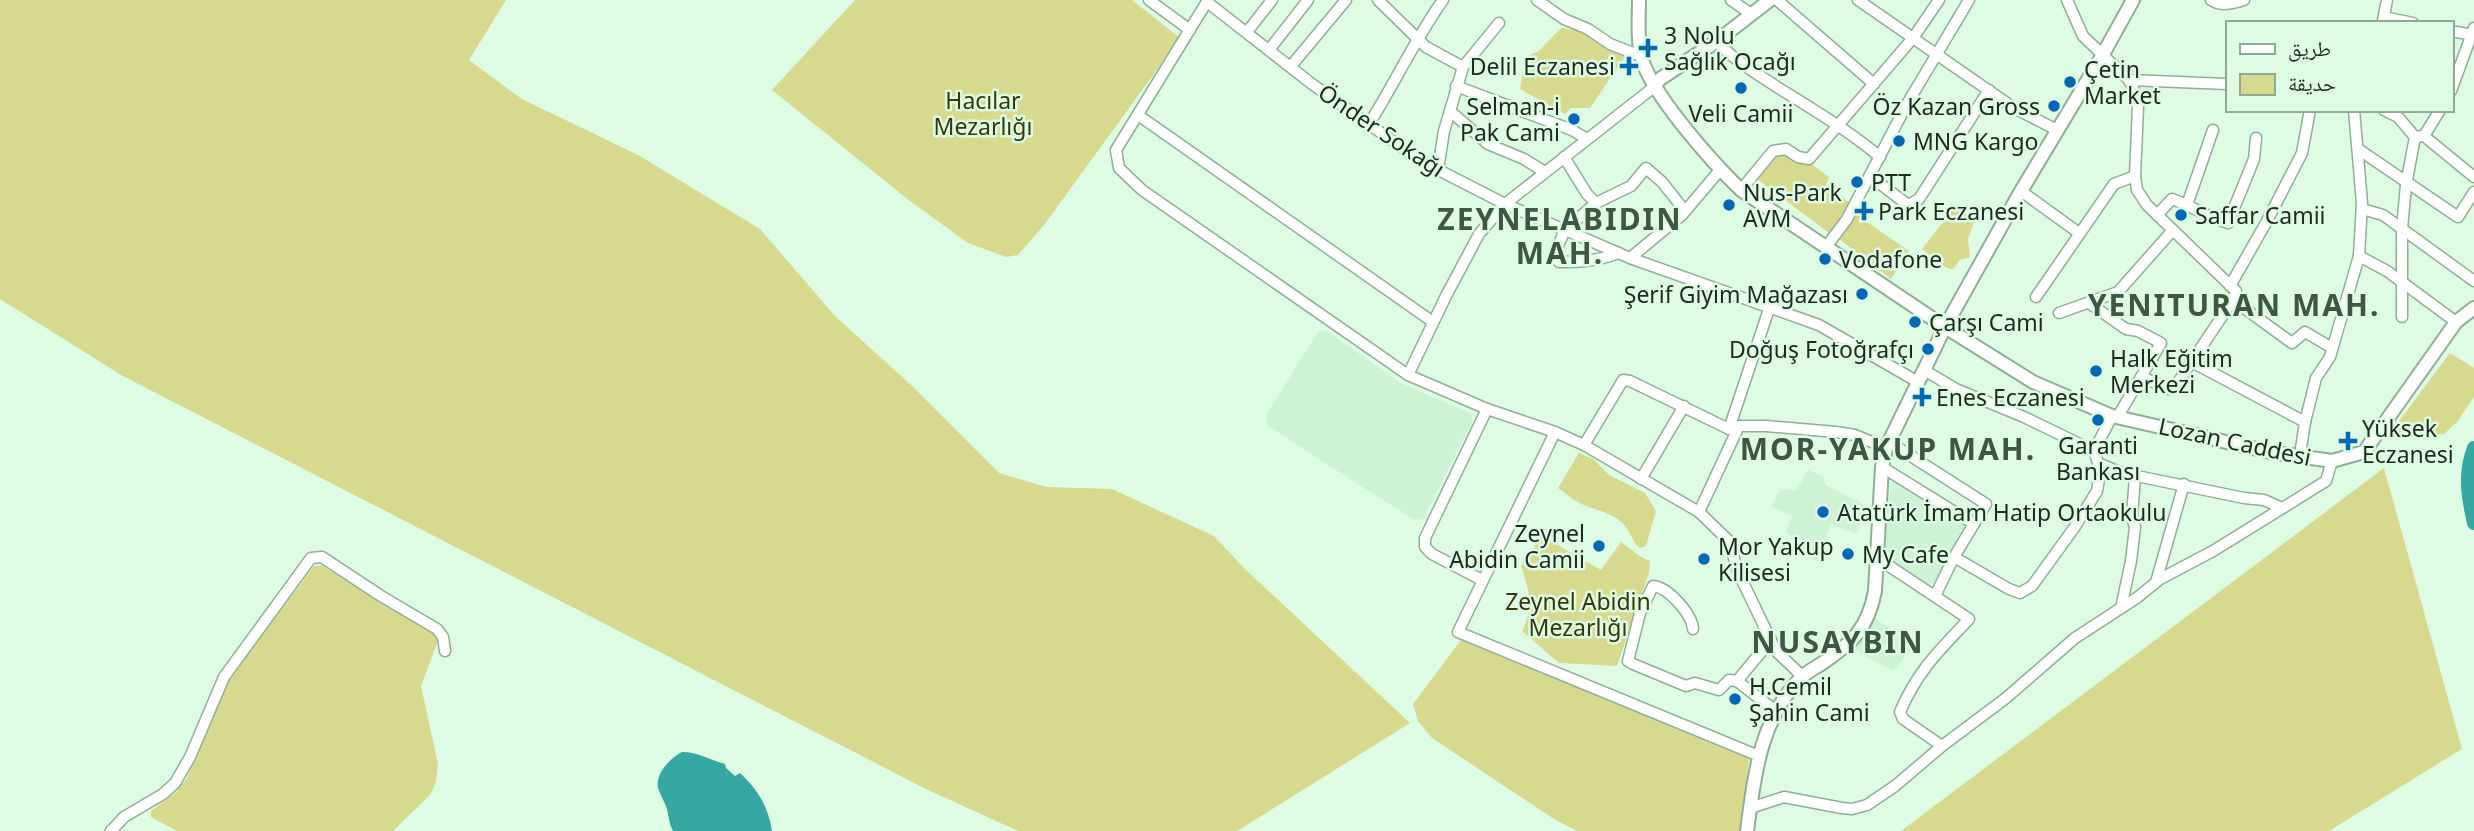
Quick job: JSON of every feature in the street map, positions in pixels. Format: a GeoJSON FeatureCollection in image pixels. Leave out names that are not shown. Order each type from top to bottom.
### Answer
{"type":"FeatureCollection","features":[{"type":"Feature","properties":{"kind":"main road"},"geometry":{"type":"LineString","coordinates":[[1639,0],[1641,56]]}},
{"type":"Feature","properties":{"kind":"main road"},"geometry":{"type":"LineString","coordinates":[[1654,87],[1660,79],[1717,41],[1770,0]]}},
{"type":"Feature","properties":{"kind":"main road"},"geometry":{"type":"LineString","coordinates":[[1747,831],[1759,756],[1777,712],[1802,677],[1847,646],[1858,633],[1874,598],[1882,467],[1887,445],[1945,327],[2133,0]]}},
{"type":"Feature","properties":{"kind":"main road","name":"Lozan Caddesi"},"geometry":{"type":"LineString","coordinates":[[1641,56],[1654,87],[1720,170],[1741,190],[1945,327],[2034,382],[2115,416],[2270,452],[2332,461],[2364,452],[2456,322],[2474,307]]}},
{"type":"Feature","properties":{"kind":"street"},"geometry":{"type":"LineString","coordinates":[[1149,0],[1189,30]]}},
{"type":"Feature","properties":{"kind":"street"},"geometry":{"type":"LineString","coordinates":[[1247,32],[1272,0]]}},
{"type":"Feature","properties":{"kind":"street"},"geometry":{"type":"LineString","coordinates":[[1269,50],[1308,0]]}},
{"type":"Feature","properties":{"kind":"street"},"geometry":{"type":"LineString","coordinates":[[1291,66],[1346,0]]}},
{"type":"Feature","properties":{"kind":"street"},"geometry":{"type":"LineString","coordinates":[[1378,0],[1426,47],[1463,66]]}},
{"type":"Feature","properties":{"kind":"street"},"geometry":{"type":"LineString","coordinates":[[1536,0],[1610,44],[1641,56]]}},
{"type":"Feature","properties":{"kind":"street"},"geometry":{"type":"LineString","coordinates":[[1731,0],[1751,14]]}},
{"type":"Feature","properties":{"kind":"street"},"geometry":{"type":"LineString","coordinates":[[1777,0],[1874,84]]}},
{"type":"Feature","properties":{"kind":"street"},"geometry":{"type":"LineString","coordinates":[[1858,0],[2014,108],[2057,130]]}},
{"type":"Feature","properties":{"kind":"street"},"geometry":{"type":"LineString","coordinates":[[1741,190],[1773,151],[1786,149],[1798,157],[1809,159],[1913,38],[1939,0]]}},
{"type":"Feature","properties":{"kind":"street"},"geometry":{"type":"LineString","coordinates":[[1826,247],[1847,219],[1907,104],[1968,0]]}},
{"type":"Feature","properties":{"kind":"street"},"geometry":{"type":"LineString","coordinates":[[2067,0],[2083,36],[2129,80],[2134,90],[2138,107],[2135,176],[2137,190],[2157,215],[2235,291],[2233,300],[2174,388],[2169,389],[2142,377]]}},
{"type":"Feature","properties":{"kind":"street"},"geometry":{"type":"LineString","coordinates":[[2211,0],[2217,4],[2244,0]]}},
{"type":"Feature","properties":{"kind":"street"},"geometry":{"type":"LineString","coordinates":[[2383,20],[2387,0]]}},
{"type":"Feature","properties":{"kind":"street"},"geometry":{"type":"LineString","coordinates":[[1208,1],[1116,149],[1119,167],[1130,180],[1408,376],[1584,445],[1699,512],[1729,541],[1738,572],[1776,651],[1802,677]]}},
{"type":"Feature","properties":{"kind":"street","name":"Önder Sokağı"},"geometry":{"type":"LineString","coordinates":[[1208,1],[1369,124],[1438,170],[1505,204],[1630,258],[1819,325],[1921,376],[2024,417],[2094,451]]}},
{"type":"Feature","properties":{"kind":"street"},"geometry":{"type":"LineString","coordinates":[[1369,124],[1439,2]]}},
{"type":"Feature","properties":{"kind":"street"},"geometry":{"type":"LineString","coordinates":[[1438,170],[1456,86],[1463,66],[1499,23]]}},
{"type":"Feature","properties":{"kind":"street"},"geometry":{"type":"LineString","coordinates":[[2453,31],[2473,32],[2453,86]]}},
{"type":"Feature","properties":{"kind":"street"},"geometry":{"type":"LineString","coordinates":[[1717,41],[1724,50],[1751,70],[1839,125],[1880,157]]}},
{"type":"Feature","properties":{"kind":"street"},"geometry":{"type":"LineString","coordinates":[[2129,80],[2226,84]]}},
{"type":"Feature","properties":{"kind":"street"},"geometry":{"type":"LineString","coordinates":[[1456,86],[1572,130],[1587,139]]}},
{"type":"Feature","properties":{"kind":"street"},"geometry":{"type":"LineString","coordinates":[[1408,376],[1479,234],[1505,204],[1654,87]]}},
{"type":"Feature","properties":{"kind":"street"},"geometry":{"type":"LineString","coordinates":[[1870,176],[1908,205],[1919,199],[1989,90]]}},
{"type":"Feature","properties":{"kind":"street"},"geometry":{"type":"LineString","coordinates":[[1450,111],[1488,144],[1524,159],[1545,172]]}},
{"type":"Feature","properties":{"kind":"street"},"geometry":{"type":"LineString","coordinates":[[2230,286],[2302,153],[2310,112]]}},
{"type":"Feature","properties":{"kind":"street"},"geometry":{"type":"LineString","coordinates":[[2300,455],[2316,378],[2330,356],[2359,256],[2362,209],[2354,112]]}},
{"type":"Feature","properties":{"kind":"street"},"geometry":{"type":"LineString","coordinates":[[2388,112],[2474,177]]}},
{"type":"Feature","properties":{"kind":"street"},"geometry":{"type":"LineString","coordinates":[[2402,317],[2402,229],[2407,181],[2419,136],[2438,112]]}},
{"type":"Feature","properties":{"kind":"street"},"geometry":{"type":"LineString","coordinates":[[1138,115],[1433,322]]}},
{"type":"Feature","properties":{"kind":"street"},"geometry":{"type":"LineString","coordinates":[[2187,205],[2213,130]]}},
{"type":"Feature","properties":{"kind":"street"},"geometry":{"type":"LineString","coordinates":[[2157,215],[2172,200],[2228,223],[2254,159],[2256,138]]}},
{"type":"Feature","properties":{"kind":"street"},"geometry":{"type":"LineString","coordinates":[[2358,149],[2458,217],[2474,192]]}},
{"type":"Feature","properties":{"kind":"street"},"geometry":{"type":"LineString","coordinates":[[1564,157],[1587,194],[1596,203]]}},
{"type":"Feature","properties":{"kind":"street"},"geometry":{"type":"LineString","coordinates":[[1619,253],[1598,261],[1559,262],[1554,255],[1565,230],[1596,203],[1630,186],[1641,171],[1648,168],[1685,211]]}},
{"type":"Feature","properties":{"kind":"street"},"geometry":{"type":"LineString","coordinates":[[1630,258],[1685,211],[1720,170]]}},
{"type":"Feature","properties":{"kind":"street"},"geometry":{"type":"LineString","coordinates":[[2036,297],[2114,184],[2135,176]]}},
{"type":"Feature","properties":{"kind":"street"},"geometry":{"type":"LineString","coordinates":[[2021,191],[2079,233]]}},
{"type":"Feature","properties":{"kind":"street"},"geometry":{"type":"LineString","coordinates":[[2362,209],[2383,215],[2474,281]]}},
{"type":"Feature","properties":{"kind":"street"},"geometry":{"type":"LineString","coordinates":[[2059,313],[2118,292],[2173,230]]}},
{"type":"Feature","properties":{"kind":"street"},"geometry":{"type":"LineString","coordinates":[[2359,256],[2403,282],[2456,322]]}},
{"type":"Feature","properties":{"kind":"street"},"geometry":{"type":"LineString","coordinates":[[2233,300],[2292,344],[2305,332],[2332,348]]}},
{"type":"Feature","properties":{"kind":"street"},"geometry":{"type":"LineString","coordinates":[[1954,557],[2009,590],[2020,593],[2032,586],[2097,491],[2100,473],[2094,451],[2142,377],[2161,342],[2138,331],[2126,329],[2089,303]]}},
{"type":"Feature","properties":{"kind":"street"},"geometry":{"type":"LineString","coordinates":[[1699,512],[1734,427],[1770,306]]}},
{"type":"Feature","properties":{"kind":"street"},"geometry":{"type":"LineString","coordinates":[[2192,362],[2305,422]]}},
{"type":"Feature","properties":{"kind":"street"},"geometry":{"type":"LineString","coordinates":[[1584,445],[1623,380],[1734,427],[1836,432],[1887,445],[1986,504],[1954,557],[1935,596]]}},
{"type":"Feature","properties":{"kind":"street"},"geometry":{"type":"LineString","coordinates":[[1641,478],[1684,407]]}},
{"type":"Feature","properties":{"kind":"street"},"geometry":{"type":"LineString","coordinates":[[1482,580],[1432,554],[1425,547],[1425,538],[1487,409]]}},
{"type":"Feature","properties":{"kind":"street"},"geometry":{"type":"LineString","coordinates":[[1555,432],[1458,632],[1759,756]]}},
{"type":"Feature","properties":{"kind":"street"},"geometry":{"type":"LineString","coordinates":[[1750,808],[1784,797],[1842,808],[1860,808],[1895,786],[1942,746],[2006,698],[2075,638],[2156,582],[2213,551],[2326,481],[2332,461]]}},
{"type":"Feature","properties":{"kind":"street"},"geometry":{"type":"LineString","coordinates":[[2098,463],[2134,475],[2264,500],[2282,508]]}},
{"type":"Feature","properties":{"kind":"street"},"geometry":{"type":"LineString","coordinates":[[1882,467],[1974,524]]}},
{"type":"Feature","properties":{"kind":"street"},"geometry":{"type":"LineString","coordinates":[[2121,608],[2135,527],[2132,518],[2134,475]]}},
{"type":"Feature","properties":{"kind":"street"},"geometry":{"type":"LineString","coordinates":[[2156,582],[2184,484]]}},
{"type":"Feature","properties":{"kind":"street"},"geometry":{"type":"LineString","coordinates":[[111,831],[124,817],[163,794],[175,783],[190,757],[224,677],[312,558],[322,557],[381,597],[438,629],[443,637],[445,651]]}},
{"type":"Feature","properties":{"kind":"street"},"geometry":{"type":"LineString","coordinates":[[1877,558],[1969,619],[1923,669],[1910,688],[1900,715],[1942,746]]}},
{"type":"Feature","properties":{"kind":"street"},"geometry":{"type":"LineString","coordinates":[[1693,629],[1692,620],[1670,594],[1663,587],[1653,586],[1640,613],[1628,661],[1686,686],[1695,683],[1719,690],[1729,680],[1737,681],[1777,712]]}},
{"type":"Feature","properties":{"kind":"street"},"geometry":{"type":"LineString","coordinates":[[1737,681],[1771,640]]}},
{"type":"Feature","properties":{"kind":"shaded area"},"geometry":{"type":"Polygon","coordinates":[[[1325,330],[1403,384],[1472,414],[1472,423],[1423,519],[1414,520],[1268,426],[1266,415],[1318,332],[1325,330]]]}},
{"type":"Feature","properties":{"kind":"shaded area","name":"Atatürk İmam Hatip Ortaokulu"},"geometry":{"type":"Polygon","coordinates":[[[1808,470],[1823,476],[1826,485],[1867,506],[1857,534],[1831,525],[1817,562],[1794,546],[1796,539],[1786,532],[1792,516],[1771,507],[1780,489],[1796,491],[1808,470]]]}},
{"type":"Feature","properties":{"kind":"shaded area"},"geometry":{"type":"Polygon","coordinates":[[[1893,481],[1897,481],[1968,529],[1929,589],[1882,559],[1893,481]]]}},
{"type":"Feature","properties":{"kind":"shaded area"},"geometry":{"type":"Polygon","coordinates":[[[1871,615],[1913,647],[1893,671],[1853,649],[1871,615]]]}},
{"type":"Feature","properties":{"kind":"green space"},"geometry":{"type":"Polygon","coordinates":[[[0,0],[506,0],[469,60],[522,99],[638,155],[760,229],[835,316],[910,384],[999,473],[1047,487],[1112,489],[1214,536],[1244,568],[1410,723],[1237,831],[1018,831],[928,790],[121,375],[0,299],[0,0]]]}},
{"type":"Feature","properties":{"kind":"green space","name":"Hacılar Mezarlığı"},"geometry":{"type":"Polygon","coordinates":[[[855,0],[1132,0],[1180,38],[1044,225],[1018,255],[1006,257],[968,243],[910,201],[772,90],[855,0]]]}},
{"type":"Feature","properties":{"kind":"green space"},"geometry":{"type":"Polygon","coordinates":[[[1561,28],[1584,31],[1626,55],[1590,108],[1571,108],[1565,114],[1520,89],[1528,56],[1539,51],[1561,28]]]}},
{"type":"Feature","properties":{"kind":"green space"},"geometry":{"type":"Polygon","coordinates":[[[1778,155],[1806,160],[1829,177],[1826,185],[1850,203],[1829,233],[1757,179],[1771,157],[1778,155]]]}},
{"type":"Feature","properties":{"kind":"green space"},"geometry":{"type":"Polygon","coordinates":[[[1954,208],[1964,210],[1974,222],[1968,239],[1970,257],[1960,260],[1953,269],[1947,268],[1922,249],[1954,208]]]}},
{"type":"Feature","properties":{"kind":"green space"},"geometry":{"type":"Polygon","coordinates":[[[1857,215],[1909,251],[1891,279],[1839,239],[1857,215]]]}},
{"type":"Feature","properties":{"kind":"green space"},"geometry":{"type":"Polygon","coordinates":[[[2450,353],[2474,368],[2474,397],[2457,422],[2444,434],[2406,436],[2390,433],[2450,353]]]}},
{"type":"Feature","properties":{"kind":"green space"},"geometry":{"type":"Polygon","coordinates":[[[1579,453],[1593,459],[1609,475],[1645,493],[1656,511],[1646,546],[1640,548],[1617,519],[1582,504],[1558,488],[1579,453]]]}},
{"type":"Feature","properties":{"kind":"green space"},"geometry":{"type":"Polygon","coordinates":[[[2384,468],[2462,749],[2329,831],[1901,831],[2384,468]]]}},
{"type":"Feature","properties":{"kind":"green space","name":"Zeynel Abidin Mezarlığı"},"geometry":{"type":"Polygon","coordinates":[[[1542,536],[1601,570],[1621,542],[1650,561],[1649,573],[1617,666],[1559,663],[1522,631],[1528,615],[1529,599],[1521,566],[1542,536]]]}},
{"type":"Feature","properties":{"kind":"green space"},"geometry":{"type":"Polygon","coordinates":[[[321,565],[437,634],[439,638],[421,686],[438,764],[436,782],[430,795],[393,831],[177,831],[151,817],[151,811],[176,792],[187,778],[228,680],[314,566],[321,565]]]}},
{"type":"Feature","properties":{"kind":"green space"},"geometry":{"type":"Polygon","coordinates":[[[1461,640],[1749,759],[1740,831],[1577,831],[1554,819],[1432,738],[1418,721],[1413,704],[1461,640]]]}},
{"type":"Feature","properties":{"kind":"water"},"geometry":{"type":"Polygon","coordinates":[[[682,752],[725,764],[735,776],[740,773],[761,799],[772,831],[673,831],[658,783],[664,767],[682,752]]]}},
{"type":"Feature","properties":{"kind":"waterway"},"geometry":{"type":"LineString","coordinates":[[2474,448],[2468,485],[2474,523]]}},
{"type":"Feature","properties":{"kind":"place","name":"3 Nolu Sağlık Ocağı"},"geometry":{"type":"Point","coordinates":[1648,48]}},
{"type":"Feature","properties":{"kind":"place","name":"Delil Eczanesi"},"geometry":{"type":"Point","coordinates":[1629,66]}},
{"type":"Feature","properties":{"kind":"place","name":"Çetin Market"},"geometry":{"type":"Point","coordinates":[2070,82]}},
{"type":"Feature","properties":{"kind":"place","name":"Veli Camii"},"geometry":{"type":"Point","coordinates":[1741,88]}},
{"type":"Feature","properties":{"kind":"place","name":"Öz Kazan Gross"},"geometry":{"type":"Point","coordinates":[2054,106]}},
{"type":"Feature","properties":{"kind":"place","name":"Selman-i Pak Cami"},"geometry":{"type":"Point","coordinates":[1574,119]}},
{"type":"Feature","properties":{"kind":"place","name":"MNG Kargo"},"geometry":{"type":"Point","coordinates":[1899,141]}},
{"type":"Feature","properties":{"kind":"place","name":"PTT"},"geometry":{"type":"Point","coordinates":[1857,182]}},
{"type":"Feature","properties":{"kind":"place","name":"Nus-Park AVM"},"geometry":{"type":"Point","coordinates":[1729,205]}},
{"type":"Feature","properties":{"kind":"place","name":"Park Eczanesi"},"geometry":{"type":"Point","coordinates":[1864,211]}},
{"type":"Feature","properties":{"kind":"place","name":"Saffar Camii"},"geometry":{"type":"Point","coordinates":[2181,215]}},
{"type":"Feature","properties":{"kind":"place","name":"Vodafone"},"geometry":{"type":"Point","coordinates":[1825,259]}},
{"type":"Feature","properties":{"kind":"place","name":"Şerif Giyim Mağazası"},"geometry":{"type":"Point","coordinates":[1862,294]}},
{"type":"Feature","properties":{"kind":"place","name":"Çarşı Cami"},"geometry":{"type":"Point","coordinates":[1915,322]}},
{"type":"Feature","properties":{"kind":"place","name":"Doğuş Fotoğrafçı"},"geometry":{"type":"Point","coordinates":[1928,349]}},
{"type":"Feature","properties":{"kind":"place","name":"Halk Eğitim Merkezi"},"geometry":{"type":"Point","coordinates":[2096,371]}},
{"type":"Feature","properties":{"kind":"place","name":"Enes Eczanesi"},"geometry":{"type":"Point","coordinates":[1922,397]}},
{"type":"Feature","properties":{"kind":"place","name":"Garanti Bankası"},"geometry":{"type":"Point","coordinates":[2098,420]}},
{"type":"Feature","properties":{"kind":"place","name":"Yüksek Eczanesi"},"geometry":{"type":"Point","coordinates":[2348,441]}},
{"type":"Feature","properties":{"kind":"place","name":"Atatürk İmam Hatip Ortaokulu"},"geometry":{"type":"Point","coordinates":[1823,512]}},
{"type":"Feature","properties":{"kind":"place","name":"Zeynel Abidin Camii"},"geometry":{"type":"Point","coordinates":[1599,546]}},
{"type":"Feature","properties":{"kind":"place","name":"My Cafe"},"geometry":{"type":"Point","coordinates":[1848,554]}},
{"type":"Feature","properties":{"kind":"place","name":"Mor Yakup Kilisesi"},"geometry":{"type":"Point","coordinates":[1704,559]}},
{"type":"Feature","properties":{"kind":"place","name":"H.Cemil Şahin Cami"},"geometry":{"type":"Point","coordinates":[1735,699]}},
{"type":"Feature","properties":{"kind":"district","name":"ZEYNELABIDIN MAH."},"geometry":{"type":"Point","coordinates":[1560,235]}},
{"type":"Feature","properties":{"kind":"district","name":"YENITURAN MAH."},"geometry":{"type":"Point","coordinates":[2234,304]}},
{"type":"Feature","properties":{"kind":"district","name":"MOR-YAKUP MAH."},"geometry":{"type":"Point","coordinates":[1888,448]}},
{"type":"Feature","properties":{"kind":"district","name":"NUSAYBIN"},"geometry":{"type":"Point","coordinates":[1838,641]}}]}
